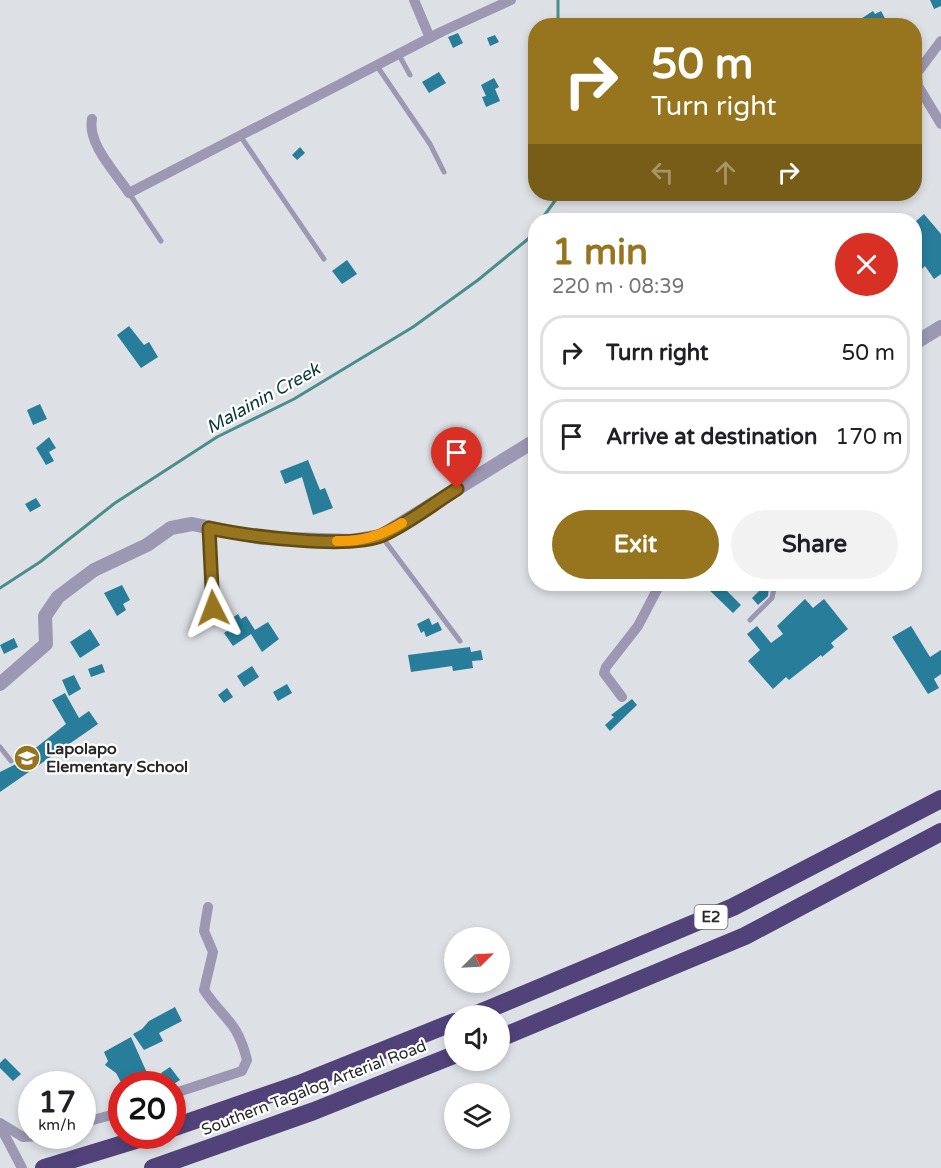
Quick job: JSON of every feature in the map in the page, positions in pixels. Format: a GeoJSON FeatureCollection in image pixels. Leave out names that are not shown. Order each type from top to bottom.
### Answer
{"type":"FeatureCollection","features":[{"type":"Feature","properties":{"kind":"highway","name":"E2"},"geometry":{"type":"LineString","coordinates":[[498,1005],[733,907],[941,799]]}},
{"type":"Feature","properties":{"kind":"highway","name":"E2"},"geometry":{"type":"LineString","coordinates":[[510,1034],[746,936],[941,831]]}},
{"type":"Feature","properties":{"kind":"highway","name":"Southern Tagalog Arterial Road"},"geometry":{"type":"LineString","coordinates":[[186,1123],[299,1084],[444,1026]]}},
{"type":"Feature","properties":{"kind":"highway","name":"Southern Tagalog Arterial Road"},"geometry":{"type":"LineString","coordinates":[[153,1168],[314,1111],[444,1060]]}},
{"type":"Feature","properties":{"kind":"highway"},"geometry":{"type":"LineString","coordinates":[[44,1168],[108,1148]]}},
{"type":"Feature","properties":{"kind":"street"},"geometry":{"type":"LineString","coordinates":[[414,0],[430,38]]}},
{"type":"Feature","properties":{"kind":"street"},"geometry":{"type":"LineString","coordinates":[[92,119],[92,134],[96,144],[129,193],[242,137],[430,38],[511,0]]}},
{"type":"Feature","properties":{"kind":"street"},"geometry":{"type":"LineString","coordinates":[[922,66],[941,41]]}},
{"type":"Feature","properties":{"kind":"street"},"geometry":{"type":"LineString","coordinates":[[922,93],[941,124]]}},
{"type":"Feature","properties":{"kind":"street"},"geometry":{"type":"LineString","coordinates":[[922,339],[941,327]]}},
{"type":"Feature","properties":{"kind":"street"},"geometry":{"type":"LineString","coordinates":[[0,684],[46,644],[47,609],[74,583],[115,558],[147,545],[171,528],[192,524],[262,538],[352,542],[381,536],[528,446]]}},
{"type":"Feature","properties":{"kind":"street"},"geometry":{"type":"LineString","coordinates":[[622,697],[604,673],[638,627],[656,591]]}},
{"type":"Feature","properties":{"kind":"street"},"geometry":{"type":"LineString","coordinates":[[186,1089],[242,1071],[247,1060],[239,1034],[231,1020],[204,990],[213,952],[204,932],[208,907]]}},
{"type":"Feature","properties":{"kind":"street"},"geometry":{"type":"LineString","coordinates":[[0,1124],[18,1134]]}},
{"type":"Feature","properties":{"kind":"street"},"geometry":{"type":"LineString","coordinates":[[0,1124],[22,1168]]}},
{"type":"Feature","properties":{"kind":"lane"},"geometry":{"type":"LineString","coordinates":[[399,55],[410,75]]}},
{"type":"Feature","properties":{"kind":"lane"},"geometry":{"type":"LineString","coordinates":[[377,66],[430,144],[444,172]]}},
{"type":"Feature","properties":{"kind":"lane"},"geometry":{"type":"LineString","coordinates":[[242,137],[324,259]]}},
{"type":"Feature","properties":{"kind":"lane"},"geometry":{"type":"LineString","coordinates":[[129,193],[161,241]]}},
{"type":"Feature","properties":{"kind":"lane"},"geometry":{"type":"LineString","coordinates":[[209,528],[213,608]]}},
{"type":"Feature","properties":{"kind":"lane"},"geometry":{"type":"LineString","coordinates":[[381,536],[460,641]]}},
{"type":"Feature","properties":{"kind":"lane"},"geometry":{"type":"LineString","coordinates":[[750,620],[772,598],[774,591]]}},
{"type":"Feature","properties":{"kind":"lane"},"geometry":{"type":"LineString","coordinates":[[0,747],[10,761]]}},
{"type":"Feature","properties":{"kind":"building"},"geometry":{"type":"Polygon","coordinates":[[[930,0],[941,0],[941,6],[934,9],[930,0]]]}},
{"type":"Feature","properties":{"kind":"building"},"geometry":{"type":"Polygon","coordinates":[[[873,11],[875,14],[881,11],[885,18],[862,18],[873,11]]]}},
{"type":"Feature","properties":{"kind":"building"},"geometry":{"type":"Polygon","coordinates":[[[458,33],[463,43],[453,48],[448,37],[458,33]]]}},
{"type":"Feature","properties":{"kind":"building"},"geometry":{"type":"Polygon","coordinates":[[[495,35],[499,42],[490,46],[487,38],[495,35]]]}},
{"type":"Feature","properties":{"kind":"building"},"geometry":{"type":"Polygon","coordinates":[[[439,72],[446,83],[429,93],[422,82],[439,72]]]}},
{"type":"Feature","properties":{"kind":"building"},"geometry":{"type":"Polygon","coordinates":[[[494,78],[499,87],[495,89],[500,101],[486,107],[482,97],[486,96],[481,85],[494,78]]]}},
{"type":"Feature","properties":{"kind":"building"},"geometry":{"type":"Polygon","coordinates":[[[300,147],[305,153],[297,160],[292,155],[300,147]]]}},
{"type":"Feature","properties":{"kind":"building"},"geometry":{"type":"Polygon","coordinates":[[[924,214],[941,234],[941,274],[934,279],[925,266],[922,269],[922,216],[924,214]]]}},
{"type":"Feature","properties":{"kind":"building"},"geometry":{"type":"Polygon","coordinates":[[[347,260],[357,274],[342,284],[332,271],[347,260]]]}},
{"type":"Feature","properties":{"kind":"building"},"geometry":{"type":"Polygon","coordinates":[[[129,326],[144,345],[149,342],[158,357],[141,368],[117,335],[129,326]]]}},
{"type":"Feature","properties":{"kind":"building"},"geometry":{"type":"Polygon","coordinates":[[[40,404],[47,419],[33,425],[27,410],[40,404]]]}},
{"type":"Feature","properties":{"kind":"building"},"geometry":{"type":"Polygon","coordinates":[[[49,437],[56,448],[49,452],[54,461],[46,465],[36,448],[49,437]]]}},
{"type":"Feature","properties":{"kind":"building"},"geometry":{"type":"Polygon","coordinates":[[[308,460],[320,490],[325,488],[333,508],[313,515],[302,477],[285,484],[280,471],[308,460]]]}},
{"type":"Feature","properties":{"kind":"building"},"geometry":{"type":"Polygon","coordinates":[[[36,498],[41,506],[30,512],[25,504],[36,498]]]}},
{"type":"Feature","properties":{"kind":"building"},"geometry":{"type":"Polygon","coordinates":[[[122,585],[130,600],[123,604],[126,610],[117,616],[104,593],[122,585]]]}},
{"type":"Feature","properties":{"kind":"building"},"geometry":{"type":"Polygon","coordinates":[[[710,591],[727,591],[741,605],[733,613],[710,591]]]}},
{"type":"Feature","properties":{"kind":"building"},"geometry":{"type":"Polygon","coordinates":[[[759,591],[769,591],[768,596],[758,605],[752,598],[759,591]]]}},
{"type":"Feature","properties":{"kind":"building"},"geometry":{"type":"Polygon","coordinates":[[[805,599],[813,608],[824,599],[848,629],[831,643],[834,647],[822,657],[821,655],[789,680],[786,677],[773,689],[748,661],[760,650],[747,634],[757,626],[771,643],[783,634],[777,626],[805,599]]]}},
{"type":"Feature","properties":{"kind":"building"},"geometry":{"type":"Polygon","coordinates":[[[238,614],[241,619],[246,616],[255,630],[268,622],[279,639],[262,652],[251,634],[233,646],[224,633],[233,627],[229,620],[238,614]]]}},
{"type":"Feature","properties":{"kind":"building"},"geometry":{"type":"Polygon","coordinates":[[[429,618],[432,625],[438,622],[442,630],[426,637],[424,631],[421,633],[417,624],[429,618]]]}},
{"type":"Feature","properties":{"kind":"building"},"geometry":{"type":"Polygon","coordinates":[[[911,626],[930,657],[941,650],[941,674],[934,679],[939,688],[928,694],[892,637],[911,626]]]}},
{"type":"Feature","properties":{"kind":"building"},"geometry":{"type":"Polygon","coordinates":[[[90,629],[100,645],[80,658],[70,642],[90,629]]]}},
{"type":"Feature","properties":{"kind":"building"},"geometry":{"type":"Polygon","coordinates":[[[14,638],[18,647],[4,654],[0,645],[14,638]]]}},
{"type":"Feature","properties":{"kind":"building"},"geometry":{"type":"Polygon","coordinates":[[[470,647],[471,652],[481,650],[483,660],[472,661],[473,668],[453,671],[452,666],[411,672],[408,655],[470,647]]]}},
{"type":"Feature","properties":{"kind":"building"},"geometry":{"type":"Polygon","coordinates":[[[102,664],[105,672],[91,677],[88,669],[102,664]]]}},
{"type":"Feature","properties":{"kind":"building"},"geometry":{"type":"Polygon","coordinates":[[[252,666],[259,677],[244,687],[237,676],[252,666]]]}},
{"type":"Feature","properties":{"kind":"building"},"geometry":{"type":"Polygon","coordinates":[[[74,675],[81,689],[69,696],[62,680],[74,675]]]}},
{"type":"Feature","properties":{"kind":"building"},"geometry":{"type":"Polygon","coordinates":[[[287,684],[292,693],[278,701],[273,692],[287,684]]]}},
{"type":"Feature","properties":{"kind":"building"},"geometry":{"type":"Polygon","coordinates":[[[227,688],[233,697],[224,703],[218,695],[227,688]]]}},
{"type":"Feature","properties":{"kind":"building"},"geometry":{"type":"Polygon","coordinates":[[[65,693],[79,718],[89,711],[98,724],[0,792],[0,772],[14,765],[66,724],[52,700],[65,693]]]}},
{"type":"Feature","properties":{"kind":"building"},"geometry":{"type":"Polygon","coordinates":[[[632,699],[637,705],[610,731],[605,725],[614,717],[611,715],[632,699]]]}},
{"type":"Feature","properties":{"kind":"building"},"geometry":{"type":"Polygon","coordinates":[[[175,1007],[182,1021],[159,1033],[163,1041],[144,1050],[133,1034],[149,1021],[175,1007]]]}},
{"type":"Feature","properties":{"kind":"building"},"geometry":{"type":"Polygon","coordinates":[[[131,1037],[146,1071],[113,1071],[105,1065],[108,1061],[104,1052],[131,1037]]]}},
{"type":"Feature","properties":{"kind":"building"},"geometry":{"type":"Polygon","coordinates":[[[5,1058],[18,1071],[18,1077],[13,1081],[0,1068],[0,1063],[5,1058]]]}},
{"type":"Feature","properties":{"kind":"waterway","name":"Malainin Creek"},"geometry":{"type":"LineString","coordinates":[[558,0],[558,18]]}},
{"type":"Feature","properties":{"kind":"waterway","name":"Malainin Creek"},"geometry":{"type":"LineString","coordinates":[[546,213],[555,201]]}},
{"type":"Feature","properties":{"kind":"waterway","name":"Malainin Creek"},"geometry":{"type":"LineString","coordinates":[[0,588],[40,562],[115,503],[217,437],[294,399],[413,327],[478,280],[528,239]]}},
{"type":"Feature","properties":{"kind":"slow traffic"},"geometry":{"type":"LineString","coordinates":[[337,541],[352,542],[381,536],[402,523]]}},
{"type":"Feature","properties":{"kind":"place","name":"Lapolapo Elementary School"},"geometry":{"type":"Point","coordinates":[27,758]}},
{"type":"Feature","properties":{"kind":"route"},"geometry":{"type":"LineString","coordinates":[[213,608],[209,528],[262,538],[352,542],[381,536],[457,489]]}}]}
